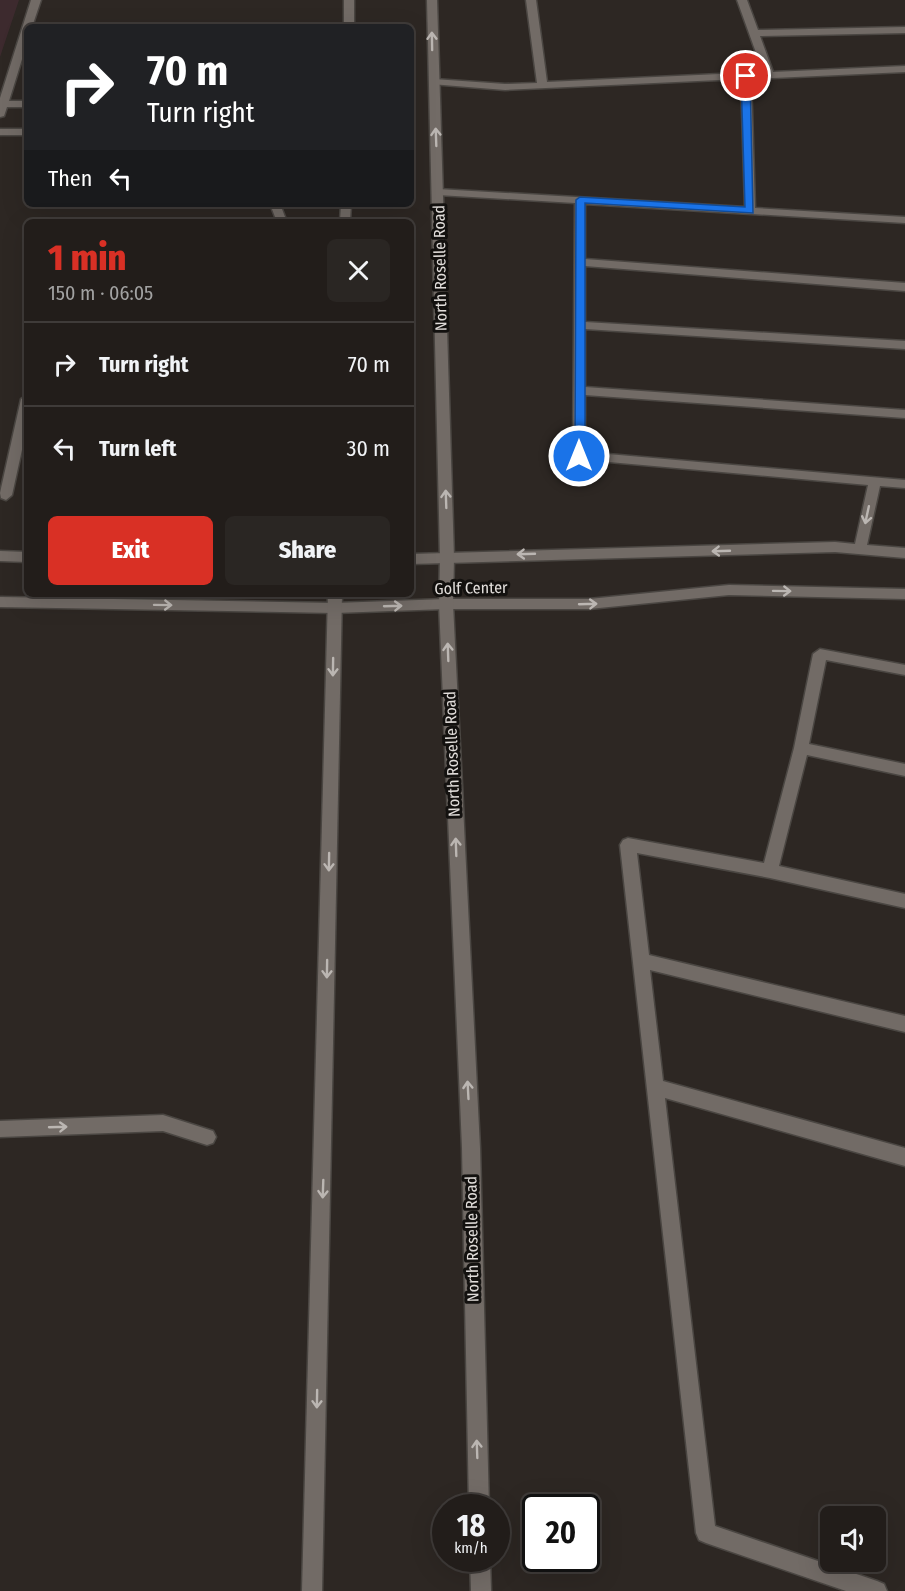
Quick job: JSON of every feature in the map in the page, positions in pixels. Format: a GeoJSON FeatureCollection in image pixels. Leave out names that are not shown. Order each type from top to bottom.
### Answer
{"type":"FeatureCollection","features":[{"type":"Feature","properties":{"kind":"main road"},"geometry":{"type":"LineString","coordinates":[[28,24],[36,0]]}},
{"type":"Feature","properties":{"kind":"main road"},"geometry":{"type":"LineString","coordinates":[[349,0],[349,24]]}},
{"type":"Feature","properties":{"kind":"main road","name":"North Roselle Road"},"geometry":{"type":"LineString","coordinates":[[432,0],[447,558],[446,604],[471,1148],[478,1494]]}},
{"type":"Feature","properties":{"kind":"main road"},"geometry":{"type":"LineString","coordinates":[[531,0],[542,85]]}},
{"type":"Feature","properties":{"kind":"main road"},"geometry":{"type":"LineString","coordinates":[[742,0],[768,75]]}},
{"type":"Feature","properties":{"kind":"main road"},"geometry":{"type":"LineString","coordinates":[[754,33],[905,30]]}},
{"type":"Feature","properties":{"kind":"main road"},"geometry":{"type":"LineString","coordinates":[[24,38],[2,109],[24,105]]}},
{"type":"Feature","properties":{"kind":"main road"},"geometry":{"type":"LineString","coordinates":[[434,82],[505,87],[905,69]]}},
{"type":"Feature","properties":{"kind":"main road"},"geometry":{"type":"LineString","coordinates":[[746,76],[750,210]]}},
{"type":"Feature","properties":{"kind":"main road"},"geometry":{"type":"LineString","coordinates":[[0,132],[24,132]]}},
{"type":"Feature","properties":{"kind":"main road"},"geometry":{"type":"LineString","coordinates":[[438,192],[905,220]]}},
{"type":"Feature","properties":{"kind":"main road"},"geometry":{"type":"LineString","coordinates":[[580,200],[579,456],[905,484]]}},
{"type":"Feature","properties":{"kind":"main road"},"geometry":{"type":"LineString","coordinates":[[580,261],[905,287]]}},
{"type":"Feature","properties":{"kind":"main road"},"geometry":{"type":"LineString","coordinates":[[580,325],[905,345]]}},
{"type":"Feature","properties":{"kind":"main road"},"geometry":{"type":"LineString","coordinates":[[580,391],[905,414]]}},
{"type":"Feature","properties":{"kind":"main road"},"geometry":{"type":"LineString","coordinates":[[6,495],[24,413]]}},
{"type":"Feature","properties":{"kind":"main road"},"geometry":{"type":"LineString","coordinates":[[860,549],[875,482]]}},
{"type":"Feature","properties":{"kind":"main road","name":"Golf Center"},"geometry":{"type":"LineString","coordinates":[[414,560],[835,547],[905,554]]}},
{"type":"Feature","properties":{"kind":"main road"},"geometry":{"type":"LineString","coordinates":[[0,556],[24,556]]}},
{"type":"Feature","properties":{"kind":"main road","name":"Golf Center"},"geometry":{"type":"LineString","coordinates":[[0,602],[335,601],[589,604],[729,590],[905,594]]}},
{"type":"Feature","properties":{"kind":"main road"},"geometry":{"type":"LineString","coordinates":[[312,1591],[335,601]]}},
{"type":"Feature","properties":{"kind":"main road"},"geometry":{"type":"LineString","coordinates":[[770,872],[801,748],[820,654],[905,670]]}},
{"type":"Feature","properties":{"kind":"main road"},"geometry":{"type":"LineString","coordinates":[[801,748],[905,770]]}},
{"type":"Feature","properties":{"kind":"main road"},"geometry":{"type":"LineString","coordinates":[[877,1591],[706,1533],[628,845],[905,901]]}},
{"type":"Feature","properties":{"kind":"main road"},"geometry":{"type":"LineString","coordinates":[[641,960],[905,1024]]}},
{"type":"Feature","properties":{"kind":"main road"},"geometry":{"type":"LineString","coordinates":[[656,1087],[905,1157]]}},
{"type":"Feature","properties":{"kind":"main road"},"geometry":{"type":"LineString","coordinates":[[0,1129],[163,1123],[207,1137]]}},
{"type":"Feature","properties":{"kind":"main road"},"geometry":{"type":"LineString","coordinates":[[480,1572],[481,1591]]}},
{"type":"Feature","properties":{"kind":"shaded area"},"geometry":{"type":"Polygon","coordinates":[[[0,0],[19,0],[0,57],[0,0]]]}},
{"type":"Feature","properties":{"kind":"route"},"geometry":{"type":"LineString","coordinates":[[579,456],[580,200],[750,210],[746,76]]}}]}
